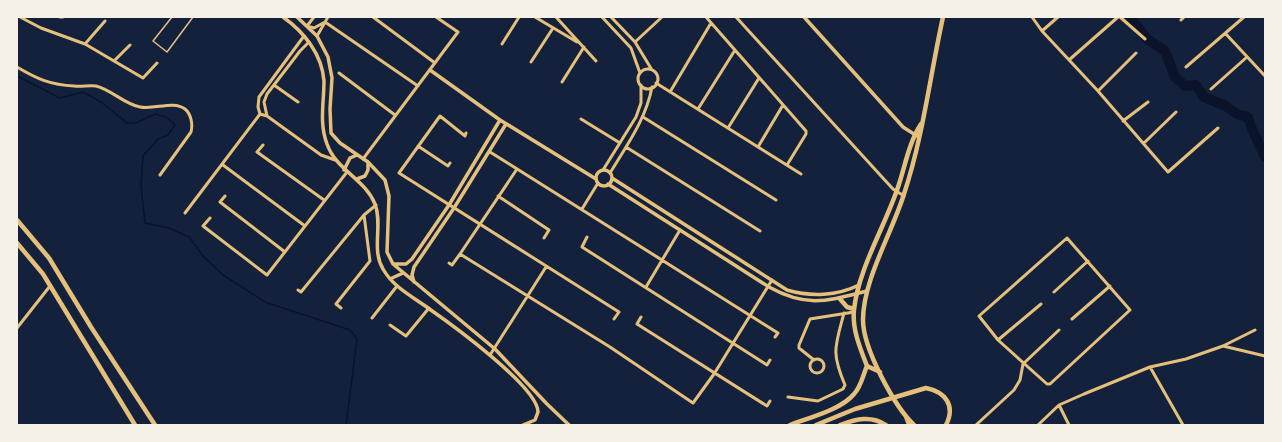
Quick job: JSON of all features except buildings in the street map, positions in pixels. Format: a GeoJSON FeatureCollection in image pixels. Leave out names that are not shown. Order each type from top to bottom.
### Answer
{"type":"FeatureCollection","features":[{"type":"Feature","properties":{"kind":"main road"},"geometry":{"type":"LineString","coordinates":[[909,425],[906,417],[880,372],[864,334],[863,320],[867,291],[904,196],[920,136],[942,17]]}},
{"type":"Feature","properties":{"kind":"main road"},"geometry":{"type":"LineString","coordinates":[[790,425],[831,409],[846,401],[854,394],[867,366],[856,336],[854,310],[860,284],[897,191],[914,135],[921,124]]}},
{"type":"Feature","properties":{"kind":"main road"},"geometry":{"type":"LineString","coordinates":[[17,220],[50,258],[91,327],[156,425]]}},
{"type":"Feature","properties":{"kind":"main road"},"geometry":{"type":"LineString","coordinates":[[17,244],[43,274],[135,425]]}},
{"type":"Feature","properties":{"kind":"main road"},"geometry":{"type":"LineString","coordinates":[[840,299],[854,310]]}},
{"type":"Feature","properties":{"kind":"main road"},"geometry":{"type":"LineString","coordinates":[[856,336],[863,336],[864,334]]}},
{"type":"Feature","properties":{"kind":"main road"},"geometry":{"type":"LineString","coordinates":[[867,366],[880,372]]}},
{"type":"Feature","properties":{"kind":"main road"},"geometry":{"type":"LineString","coordinates":[[816,425],[855,409],[926,388],[937,390],[943,394],[947,400],[950,410],[949,419],[946,425]]}},
{"type":"Feature","properties":{"kind":"main road"},"geometry":{"type":"LineString","coordinates":[[906,417],[914,425]]}},
{"type":"Feature","properties":{"kind":"main road"},"geometry":{"type":"LineString","coordinates":[[840,425],[858,418],[881,422],[886,425]]}},
{"type":"Feature","properties":{"kind":"street"},"geometry":{"type":"LineString","coordinates":[[20,17],[41,28],[85,44],[143,78],[157,63]]}},
{"type":"Feature","properties":{"kind":"street"},"geometry":{"type":"LineString","coordinates":[[283,17],[309,42],[321,66],[324,80],[322,125],[327,144],[335,160],[345,171],[356,179],[370,195],[376,205],[378,223],[376,241],[379,263],[397,286],[429,308],[490,355],[524,387],[538,408],[538,416],[535,420],[523,425]]}},
{"type":"Feature","properties":{"kind":"street"},"geometry":{"type":"LineString","coordinates":[[297,17],[317,36],[328,57],[332,78],[330,109],[331,133],[340,143],[368,162],[385,180],[389,196],[387,252],[393,264],[495,349],[569,425]]}},
{"type":"Feature","properties":{"kind":"street"},"geometry":{"type":"LineString","coordinates":[[307,26],[314,17]]}},
{"type":"Feature","properties":{"kind":"street"},"geometry":{"type":"LineString","coordinates":[[317,36],[328,17]]}},
{"type":"Feature","properties":{"kind":"street"},"geometry":{"type":"LineString","coordinates":[[373,17],[435,63]]}},
{"type":"Feature","properties":{"kind":"street"},"geometry":{"type":"LineString","coordinates":[[363,158],[458,32],[436,17]]}},
{"type":"Feature","properties":{"kind":"street"},"geometry":{"type":"LineString","coordinates":[[502,44],[519,17]]}},
{"type":"Feature","properties":{"kind":"street"},"geometry":{"type":"LineString","coordinates":[[535,17],[581,44]]}},
{"type":"Feature","properties":{"kind":"street"},"geometry":{"type":"LineString","coordinates":[[556,17],[596,61]]}},
{"type":"Feature","properties":{"kind":"street"},"geometry":{"type":"LineString","coordinates":[[596,178],[599,172],[603,170],[628,130],[642,103],[641,85],[638,79],[640,73],[632,48],[602,17]]}},
{"type":"Feature","properties":{"kind":"street"},"geometry":{"type":"LineString","coordinates":[[610,173],[643,117],[649,103],[652,87],[656,83],[657,74],[652,70],[635,42],[611,17]]}},
{"type":"Feature","properties":{"kind":"street"},"geometry":{"type":"LineString","coordinates":[[635,42],[662,17]]}},
{"type":"Feature","properties":{"kind":"street"},"geometry":{"type":"LineString","coordinates":[[706,17],[806,131],[806,134],[787,165]]}},
{"type":"Feature","properties":{"kind":"street"},"geometry":{"type":"LineString","coordinates":[[736,17],[882,177],[904,196]]}},
{"type":"Feature","properties":{"kind":"street"},"geometry":{"type":"LineString","coordinates":[[804,17],[903,127],[914,135],[920,136]]}},
{"type":"Feature","properties":{"kind":"street"},"geometry":{"type":"LineString","coordinates":[[1032,17],[1042,32],[1098,91],[1168,172],[1218,128]]}},
{"type":"Feature","properties":{"kind":"street"},"geometry":{"type":"LineString","coordinates":[[1042,32],[1058,17]]}},
{"type":"Feature","properties":{"kind":"street"},"geometry":{"type":"LineString","coordinates":[[1069,60],[1119,17],[1145,40]]}},
{"type":"Feature","properties":{"kind":"street"},"geometry":{"type":"LineString","coordinates":[[1180,20],[1184,17]]}},
{"type":"Feature","properties":{"kind":"street"},"geometry":{"type":"LineString","coordinates":[[1186,67],[1244,17]]}},
{"type":"Feature","properties":{"kind":"street"},"geometry":{"type":"LineString","coordinates":[[85,44],[105,21]]}},
{"type":"Feature","properties":{"kind":"street"},"geometry":{"type":"LineString","coordinates":[[307,26],[314,28],[325,22]]}},
{"type":"Feature","properties":{"kind":"street"},"geometry":{"type":"LineString","coordinates":[[325,22],[418,86]]}},
{"type":"Feature","properties":{"kind":"street"},"geometry":{"type":"LineString","coordinates":[[670,92],[711,23]]}},
{"type":"Feature","properties":{"kind":"street"},"geometry":{"type":"LineString","coordinates":[[616,32],[621,27]]}},
{"type":"Feature","properties":{"kind":"street"},"geometry":{"type":"LineString","coordinates":[[531,62],[553,28]]}},
{"type":"Feature","properties":{"kind":"street"},"geometry":{"type":"LineString","coordinates":[[1225,33],[1265,76]]}},
{"type":"Feature","properties":{"kind":"street"},"geometry":{"type":"LineString","coordinates":[[260,114],[258,107],[259,97],[304,36]]}},
{"type":"Feature","properties":{"kind":"street"},"geometry":{"type":"LineString","coordinates":[[267,116],[264,102],[267,94],[300,50],[309,42]]}},
{"type":"Feature","properties":{"kind":"street"},"geometry":{"type":"LineString","coordinates":[[114,61],[130,44]]}},
{"type":"Feature","properties":{"kind":"street"},"geometry":{"type":"LineString","coordinates":[[562,82],[584,47]]}},
{"type":"Feature","properties":{"kind":"street"},"geometry":{"type":"LineString","coordinates":[[698,109],[735,50]]}},
{"type":"Feature","properties":{"kind":"street"},"geometry":{"type":"LineString","coordinates":[[1098,91],[1136,53]]}},
{"type":"Feature","properties":{"kind":"street"},"geometry":{"type":"LineString","coordinates":[[1212,89],[1247,57]]}},
{"type":"Feature","properties":{"kind":"street"},"geometry":{"type":"LineString","coordinates":[[17,67],[38,79],[57,85],[94,86],[109,90],[139,107],[155,108],[176,104],[186,110],[191,119],[191,132],[160,175]]}},
{"type":"Feature","properties":{"kind":"street"},"geometry":{"type":"LineString","coordinates":[[640,73],[646,69],[652,70]]}},
{"type":"Feature","properties":{"kind":"street"},"geometry":{"type":"LineString","coordinates":[[430,70],[506,124],[596,178],[598,183],[603,185],[608,184],[790,298],[808,301],[840,299],[867,291]]}},
{"type":"Feature","properties":{"kind":"street"},"geometry":{"type":"LineString","coordinates":[[339,73],[395,115]]}},
{"type":"Feature","properties":{"kind":"street"},"geometry":{"type":"LineString","coordinates":[[728,128],[759,78]]}},
{"type":"Feature","properties":{"kind":"street"},"geometry":{"type":"LineString","coordinates":[[656,83],[801,174]]}},
{"type":"Feature","properties":{"kind":"street"},"geometry":{"type":"LineString","coordinates":[[274,85],[298,102]]}},
{"type":"Feature","properties":{"kind":"street"},"geometry":{"type":"LineString","coordinates":[[641,85],[646,88],[652,87]]}},
{"type":"Feature","properties":{"kind":"street"},"geometry":{"type":"LineString","coordinates":[[1123,121],[1148,102]]}},
{"type":"Feature","properties":{"kind":"street"},"geometry":{"type":"LineString","coordinates":[[758,147],[783,105]]}},
{"type":"Feature","properties":{"kind":"street"},"geometry":{"type":"LineString","coordinates":[[1144,143],[1176,112]]}},
{"type":"Feature","properties":{"kind":"street"},"geometry":{"type":"LineString","coordinates":[[260,114],[267,116],[321,155],[335,160]]}},
{"type":"Feature","properties":{"kind":"street"},"geometry":{"type":"LineString","coordinates":[[185,214],[260,114]]}},
{"type":"Feature","properties":{"kind":"street"},"geometry":{"type":"LineString","coordinates":[[466,133],[465,136],[440,116],[399,173],[479,225],[619,312],[614,319]]}},
{"type":"Feature","properties":{"kind":"street"},"geometry":{"type":"LineString","coordinates":[[643,117],[776,200]]}},
{"type":"Feature","properties":{"kind":"street"},"geometry":{"type":"LineString","coordinates":[[581,119],[620,143]]}},
{"type":"Feature","properties":{"kind":"street"},"geometry":{"type":"LineString","coordinates":[[393,264],[406,264],[412,259],[449,205],[500,120]]}},
{"type":"Feature","properties":{"kind":"street"},"geometry":{"type":"LineString","coordinates":[[414,282],[412,274],[414,267],[454,208],[506,124]]}},
{"type":"Feature","properties":{"kind":"street"},"geometry":{"type":"LineString","coordinates":[[628,130],[634,134]]}},
{"type":"Feature","properties":{"kind":"street"},"geometry":{"type":"LineString","coordinates":[[263,145],[258,152],[324,200]]}},
{"type":"Feature","properties":{"kind":"street"},"geometry":{"type":"LineString","coordinates":[[418,146],[448,166],[450,163]]}},
{"type":"Feature","properties":{"kind":"street"},"geometry":{"type":"LineString","coordinates":[[626,147],[760,231]]}},
{"type":"Feature","properties":{"kind":"street"},"geometry":{"type":"LineString","coordinates":[[490,152],[663,259],[778,333],[775,337]]}},
{"type":"Feature","properties":{"kind":"street"},"geometry":{"type":"LineString","coordinates":[[210,218],[203,226],[268,275],[345,171],[350,158],[357,155]]}},
{"type":"Feature","properties":{"kind":"street"},"geometry":{"type":"LineString","coordinates":[[356,179],[365,176],[368,170],[368,162]]}},
{"type":"Feature","properties":{"kind":"street"},"geometry":{"type":"LineString","coordinates":[[223,165],[305,226]]}},
{"type":"Feature","properties":{"kind":"street"},"geometry":{"type":"LineString","coordinates":[[449,263],[452,265],[460,254],[517,168]]}},
{"type":"Feature","properties":{"kind":"street"},"geometry":{"type":"LineString","coordinates":[[603,170],[610,173],[612,178],[787,290],[811,295],[842,293],[860,284]]}},
{"type":"Feature","properties":{"kind":"street"},"geometry":{"type":"LineString","coordinates":[[608,184],[612,178]]}},
{"type":"Feature","properties":{"kind":"street"},"geometry":{"type":"LineString","coordinates":[[582,209],[598,183]]}},
{"type":"Feature","properties":{"kind":"street"},"geometry":{"type":"LineString","coordinates":[[225,196],[220,202],[286,252]]}},
{"type":"Feature","properties":{"kind":"street"},"geometry":{"type":"LineString","coordinates":[[498,196],[549,230],[544,238]]}},
{"type":"Feature","properties":{"kind":"street"},"geometry":{"type":"LineString","coordinates":[[298,290],[301,292],[364,215],[376,205]]}},
{"type":"Feature","properties":{"kind":"street"},"geometry":{"type":"LineString","coordinates":[[341,308],[336,304],[370,260],[364,215]]}},
{"type":"Feature","properties":{"kind":"street"},"geometry":{"type":"LineString","coordinates":[[646,287],[680,230]]}},
{"type":"Feature","properties":{"kind":"street"},"geometry":{"type":"LineString","coordinates":[[587,238],[582,247],[767,365],[770,360]]}},
{"type":"Feature","properties":{"kind":"street"},"geometry":{"type":"LineString","coordinates":[[1064,239],[1070,239],[1088,261],[1130,308],[1129,312],[1050,384],[1044,382],[998,340],[979,319],[979,314],[1064,239]]}},
{"type":"Feature","properties":{"kind":"street"},"geometry":{"type":"LineString","coordinates":[[460,254],[610,347],[693,404],[751,316],[772,280]]}},
{"type":"Feature","properties":{"kind":"street"},"geometry":{"type":"LineString","coordinates":[[1054,292],[1088,261]]}},
{"type":"Feature","properties":{"kind":"street"},"geometry":{"type":"LineString","coordinates":[[490,355],[546,267]]}},
{"type":"Feature","properties":{"kind":"street"},"geometry":{"type":"LineString","coordinates":[[390,279],[403,273]]}},
{"type":"Feature","properties":{"kind":"street"},"geometry":{"type":"LineString","coordinates":[[17,328],[50,286]]}},
{"type":"Feature","properties":{"kind":"street"},"geometry":{"type":"LineString","coordinates":[[372,318],[397,286]]}},
{"type":"Feature","properties":{"kind":"street"},"geometry":{"type":"LineString","coordinates":[[1072,319],[1110,286]]}},
{"type":"Feature","properties":{"kind":"street"},"geometry":{"type":"LineString","coordinates":[[998,340],[1041,304]]}},
{"type":"Feature","properties":{"kind":"street"},"geometry":{"type":"LineString","coordinates":[[390,325],[406,336],[429,308]]}},
{"type":"Feature","properties":{"kind":"street"},"geometry":{"type":"LineString","coordinates":[[814,360],[810,363],[810,368],[815,373],[820,373],[824,368],[824,363],[818,359],[814,360],[799,348],[810,319],[854,310]]}},
{"type":"Feature","properties":{"kind":"street"},"geometry":{"type":"LineString","coordinates":[[788,397],[818,401],[843,389],[845,385],[837,365],[834,350],[844,312]]}},
{"type":"Feature","properties":{"kind":"street"},"geometry":{"type":"LineString","coordinates":[[641,317],[637,324],[714,374],[767,406],[770,401]]}},
{"type":"Feature","properties":{"kind":"street"},"geometry":{"type":"LineString","coordinates":[[976,425],[1014,390],[1020,380],[1023,364],[1059,330]]}},
{"type":"Feature","properties":{"kind":"street"},"geometry":{"type":"LineString","coordinates":[[1038,425],[1059,405],[1150,367],[1186,359],[1223,346],[1255,330]]}},
{"type":"Feature","properties":{"kind":"street"},"geometry":{"type":"LineString","coordinates":[[1223,346],[1265,356]]}},
{"type":"Feature","properties":{"kind":"street"},"geometry":{"type":"LineString","coordinates":[[500,364],[505,359]]}},
{"type":"Feature","properties":{"kind":"street"},"geometry":{"type":"LineString","coordinates":[[1150,367],[1183,425]]}},
{"type":"Feature","properties":{"kind":"street"},"geometry":{"type":"LineString","coordinates":[[1059,405],[1069,425]]}},
{"type":"Feature","properties":{"kind":"lane"},"geometry":{"type":"LineString","coordinates":[[172,17],[153,41],[167,52],[193,17]]}},
{"type":"Feature","properties":{"kind":"waterway"},"geometry":{"type":"LineString","coordinates":[[1130,17],[1147,39],[1165,51],[1175,77],[1185,86],[1196,85],[1204,97],[1224,105],[1237,114],[1248,117],[1265,157]]}},
{"type":"Feature","properties":{"kind":"waterway"},"geometry":{"type":"LineString","coordinates":[[17,76],[60,98],[83,92],[101,102],[127,123],[136,123],[155,114],[166,117],[175,125],[168,135],[158,139],[143,156],[141,186],[145,223],[169,228],[189,237],[204,257],[223,275],[265,302],[350,330],[357,339],[346,425]]}}]}
